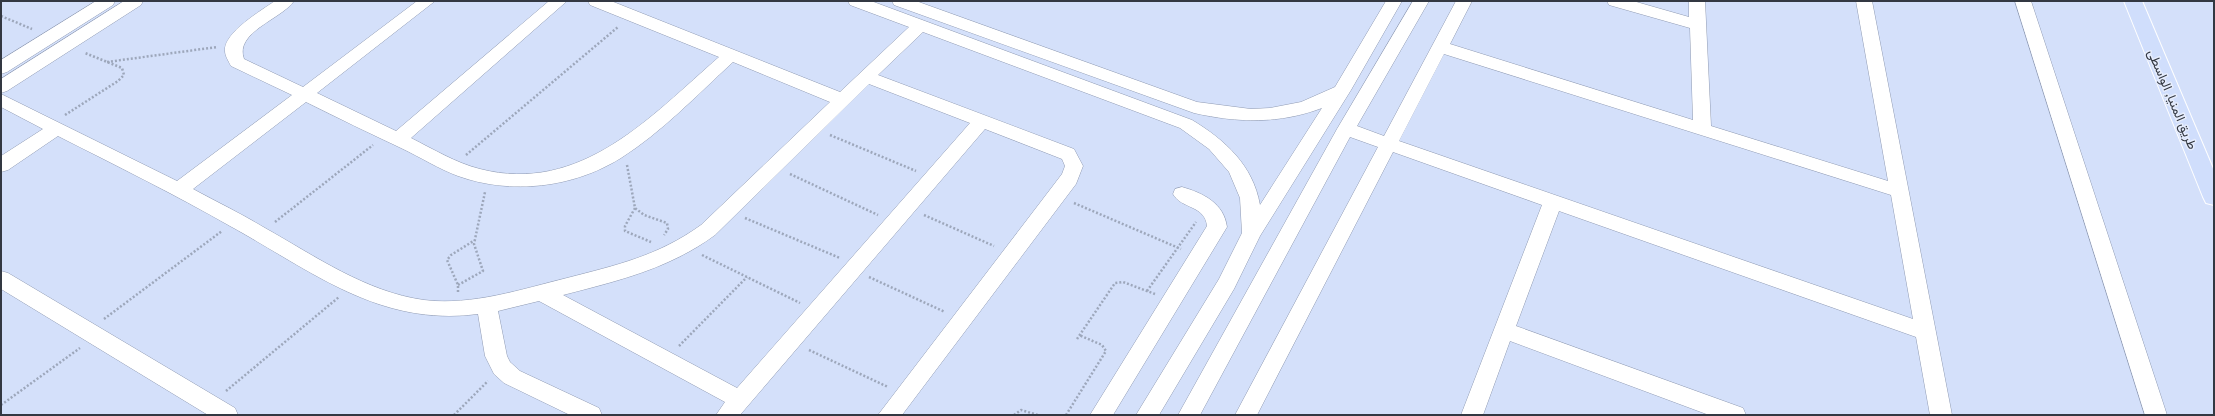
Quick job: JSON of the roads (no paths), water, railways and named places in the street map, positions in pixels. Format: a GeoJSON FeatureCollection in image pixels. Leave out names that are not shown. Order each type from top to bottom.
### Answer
{"type":"FeatureCollection","features":[{"type":"Feature","properties":{"kind":"main road","name":"طريق المنيا, الواسطى"},"geometry":{"type":"LineString","coordinates":[[2133,1],[2214,197]]}},
{"type":"Feature","properties":{"kind":"street"},"geometry":{"type":"LineString","coordinates":[[1,68],[107,1]]}},
{"type":"Feature","properties":{"kind":"street"},"geometry":{"type":"LineString","coordinates":[[1,87],[135,1]]}},
{"type":"Feature","properties":{"kind":"street"},"geometry":{"type":"LineString","coordinates":[[286,1],[245,31],[235,44],[234,56],[237,62],[454,166],[488,178],[522,180],[559,175],[597,163],[623,147],[731,55]]}},
{"type":"Feature","properties":{"kind":"street"},"geometry":{"type":"LineString","coordinates":[[179,190],[427,1]]}},
{"type":"Feature","properties":{"kind":"street"},"geometry":{"type":"LineString","coordinates":[[393,136],[559,1]]}},
{"type":"Feature","properties":{"kind":"street"},"geometry":{"type":"LineString","coordinates":[[596,1],[843,100]]}},
{"type":"Feature","properties":{"kind":"street"},"geometry":{"type":"LineString","coordinates":[[856,1],[1186,124],[1202,133],[1228,157],[1246,185],[1251,201],[1252,233]]}},
{"type":"Feature","properties":{"kind":"street"},"geometry":{"type":"LineString","coordinates":[[900,1],[1194,107],[1214,112],[1254,116],[1281,114],[1312,106],[1342,90]]}},
{"type":"Feature","properties":{"kind":"street"},"geometry":{"type":"LineString","coordinates":[[1147,415],[1227,283],[1252,233],[1342,90],[1394,1]]}},
{"type":"Feature","properties":{"kind":"street"},"geometry":{"type":"LineString","coordinates":[[1189,415],[1346,129],[1421,1]]}},
{"type":"Feature","properties":{"kind":"street"},"geometry":{"type":"LineString","coordinates":[[1246,415],[1464,1]]}},
{"type":"Feature","properties":{"kind":"street"},"geometry":{"type":"LineString","coordinates":[[1615,1],[1698,25]]}},
{"type":"Feature","properties":{"kind":"street"},"geometry":{"type":"LineString","coordinates":[[1697,1],[1702,129]]}},
{"type":"Feature","properties":{"kind":"street"},"geometry":{"type":"LineString","coordinates":[[1864,1],[1941,415]]}},
{"type":"Feature","properties":{"kind":"street"},"geometry":{"type":"LineString","coordinates":[[2024,1],[2156,415]]}},
{"type":"Feature","properties":{"kind":"street"},"geometry":{"type":"LineString","coordinates":[[1,100],[236,220],[353,286],[397,303],[425,308],[456,308],[487,305],[629,271],[679,251],[708,230],[920,25]]}},
{"type":"Feature","properties":{"kind":"street"},"geometry":{"type":"LineString","coordinates":[[1440,47],[1899,191]]}},
{"type":"Feature","properties":{"kind":"street"},"geometry":{"type":"LineString","coordinates":[[866,77],[1068,154],[1074,161],[1075,171],[889,415]]}},
{"type":"Feature","properties":{"kind":"street"},"geometry":{"type":"LineString","coordinates":[[540,292],[666,360],[734,408],[982,121]]}},
{"type":"Feature","properties":{"kind":"street"},"geometry":{"type":"LineString","coordinates":[[1,165],[54,126]]}},
{"type":"Feature","properties":{"kind":"street"},"geometry":{"type":"LineString","coordinates":[[1346,129],[1926,332]]}},
{"type":"Feature","properties":{"kind":"street"},"geometry":{"type":"LineString","coordinates":[[1101,415],[1217,228],[1214,214],[1207,206],[1182,194]]}},
{"type":"Feature","properties":{"kind":"street"},"geometry":{"type":"LineString","coordinates":[[1472,415],[1553,201]]}},
{"type":"Feature","properties":{"kind":"street"},"geometry":{"type":"LineString","coordinates":[[1,279],[227,415]]}},
{"type":"Feature","properties":{"kind":"street"},"geometry":{"type":"LineString","coordinates":[[487,305],[493,342],[502,368],[512,377],[591,415]]}},
{"type":"Feature","properties":{"kind":"street"},"geometry":{"type":"LineString","coordinates":[[1504,330],[1713,411],[1735,415]]}}]}
